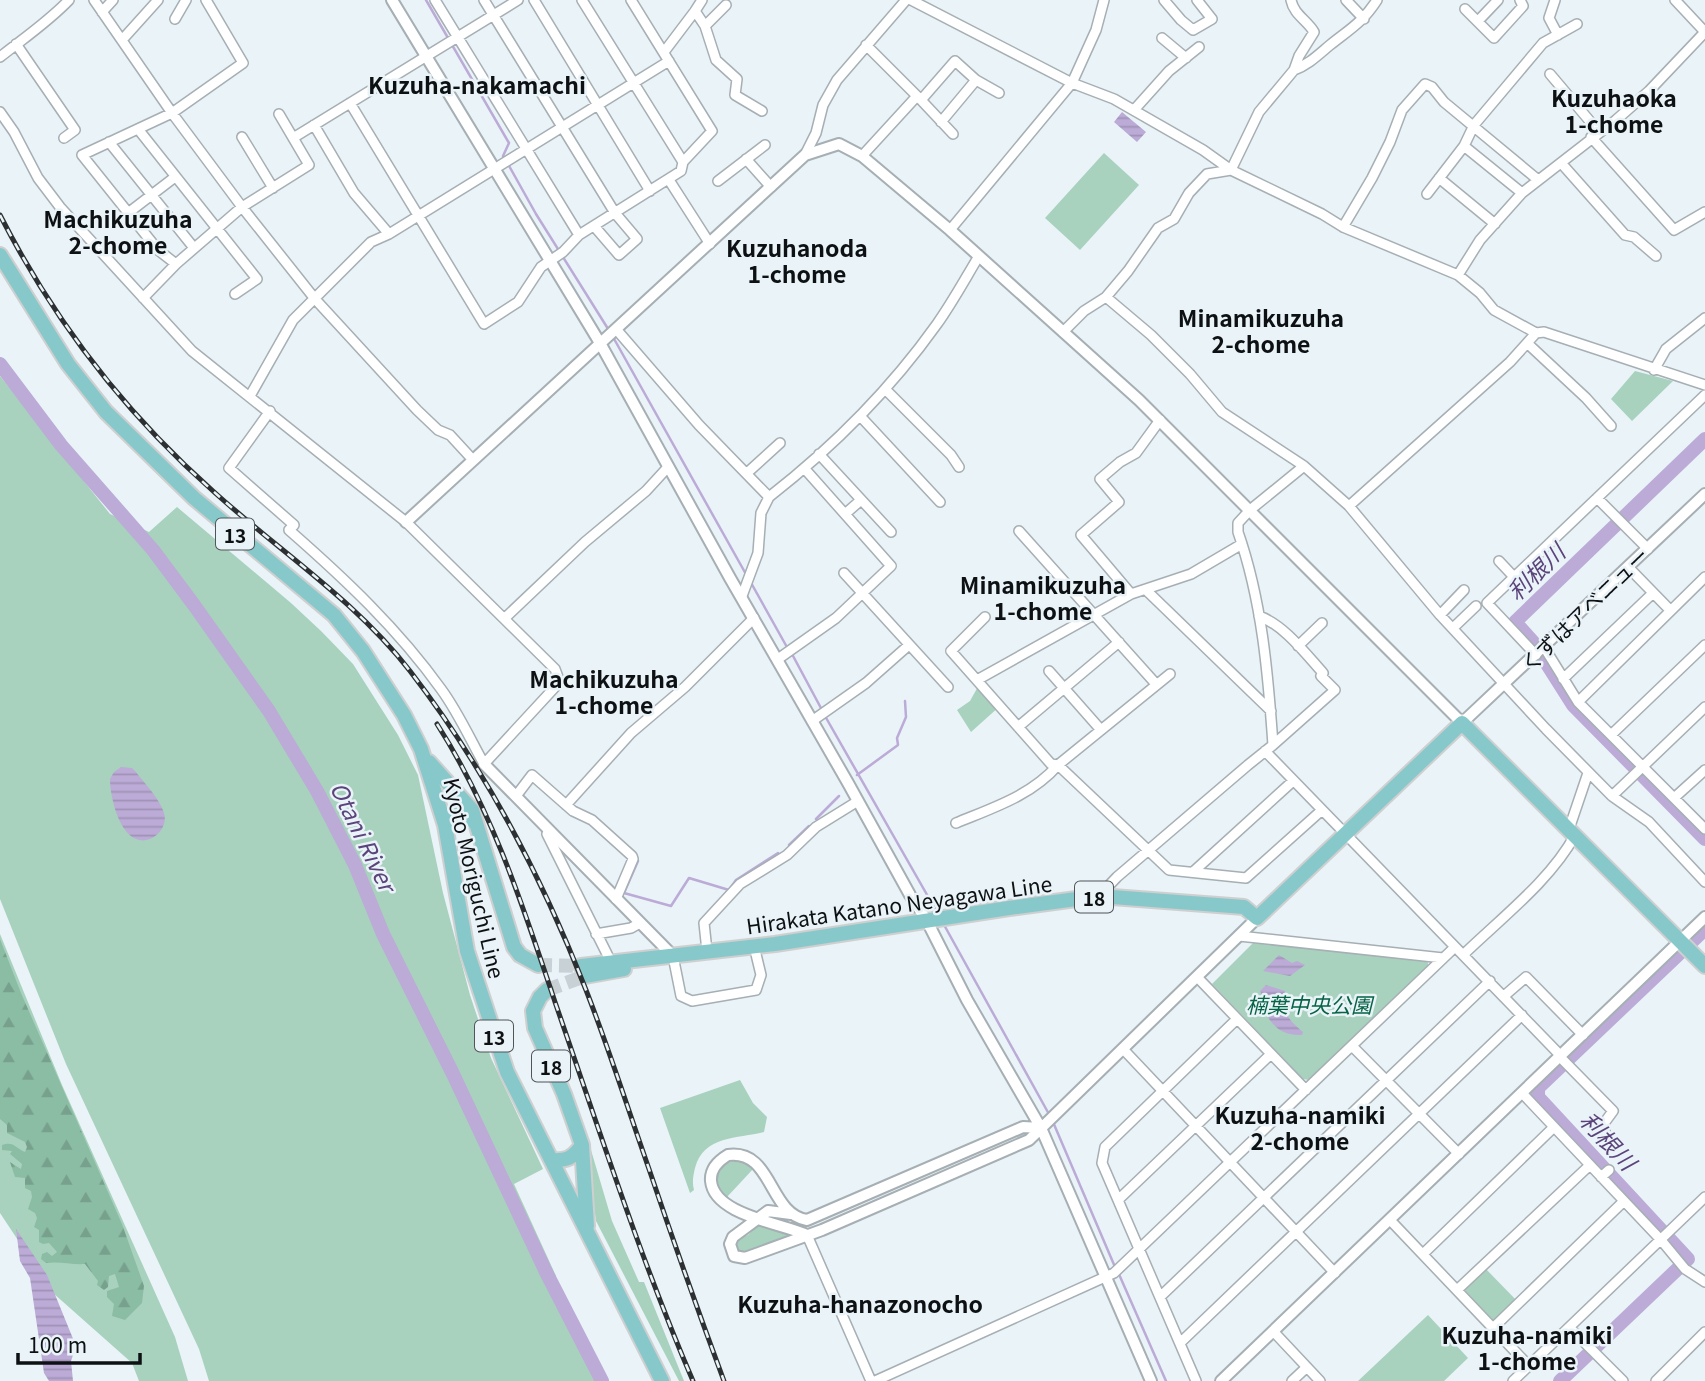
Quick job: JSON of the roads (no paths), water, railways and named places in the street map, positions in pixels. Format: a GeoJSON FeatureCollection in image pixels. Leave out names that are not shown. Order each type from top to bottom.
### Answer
{"type":"FeatureCollection","features":[{"type":"Feature","properties":{"kind":"main road","name":"Kyoto Moriguchi Line"},"geometry":{"type":"LineString","coordinates":[[0,255],[68,364],[106,412],[194,498],[334,615],[363,651],[404,715],[421,749],[445,825],[467,951],[507,1072],[662,1381]]}},
{"type":"Feature","properties":{"kind":"main road"},"geometry":{"type":"LineString","coordinates":[[1257,918],[1462,723],[1705,966]]}},
{"type":"Feature","properties":{"kind":"main road"},"geometry":{"type":"LineString","coordinates":[[421,749],[432,767],[472,810],[514,947],[520,955],[538,965]]}},
{"type":"Feature","properties":{"kind":"main road"},"geometry":{"type":"LineString","coordinates":[[445,825],[457,815],[469,817],[477,824]]}},
{"type":"Feature","properties":{"kind":"main road","name":"Hirakata Katano Neyagawa Line"},"geometry":{"type":"LineString","coordinates":[[673,956],[618,971],[583,971],[611,962],[754,946],[1099,896],[1244,907],[1257,918]]}},
{"type":"Feature","properties":{"kind":"main road","name":"18"},"geometry":{"type":"LineString","coordinates":[[547,990],[540,997],[533,1012],[535,1028],[564,1094],[582,1145],[587,1231]]}},
{"type":"Feature","properties":{"kind":"main road"},"geometry":{"type":"LineString","coordinates":[[551,1160],[563,1161],[573,1157],[582,1145]]}},
{"type":"Feature","properties":{"kind":"street"},"geometry":{"type":"LineString","coordinates":[[0,57],[50,20],[69,0]]}},
{"type":"Feature","properties":{"kind":"street"},"geometry":{"type":"LineString","coordinates":[[94,0],[172,113],[315,299],[417,410],[438,430],[450,435],[473,460]]}},
{"type":"Feature","properties":{"kind":"street"},"geometry":{"type":"LineString","coordinates":[[102,12],[113,0]]}},
{"type":"Feature","properties":{"kind":"street"},"geometry":{"type":"LineString","coordinates":[[122,40],[159,0]]}},
{"type":"Feature","properties":{"kind":"street"},"geometry":{"type":"LineString","coordinates":[[175,19],[186,0]]}},
{"type":"Feature","properties":{"kind":"street"},"geometry":{"type":"LineString","coordinates":[[176,264],[158,250],[82,155],[172,113],[243,63],[206,0]]}},
{"type":"Feature","properties":{"kind":"street"},"geometry":{"type":"LineString","coordinates":[[392,0],[600,343],[909,895],[928,921],[967,1000],[1041,1128],[1151,1381]]}},
{"type":"Feature","properties":{"kind":"street"},"geometry":{"type":"LineString","coordinates":[[435,0],[579,236]]}},
{"type":"Feature","properties":{"kind":"street"},"geometry":{"type":"LineString","coordinates":[[484,0],[615,213],[637,239],[620,255],[594,226]]}},
{"type":"Feature","properties":{"kind":"street"},"geometry":{"type":"LineString","coordinates":[[293,138],[518,0]]}},
{"type":"Feature","properties":{"kind":"street"},"geometry":{"type":"LineString","coordinates":[[534,0],[650,191]]}},
{"type":"Feature","properties":{"kind":"street"},"geometry":{"type":"LineString","coordinates":[[582,0],[683,162]]}},
{"type":"Feature","properties":{"kind":"street"},"geometry":{"type":"LineString","coordinates":[[350,103],[484,324],[517,302],[541,267],[563,252],[579,236],[681,171],[683,162],[712,131],[631,0]]}},
{"type":"Feature","properties":{"kind":"street"},"geometry":{"type":"LineString","coordinates":[[664,52],[702,0]]}},
{"type":"Feature","properties":{"kind":"street"},"geometry":{"type":"LineString","coordinates":[[406,522],[805,155],[816,133],[823,105],[837,80],[908,0],[1072,83],[1114,99],[1203,150],[1231,170],[1343,227],[1458,275],[1480,293],[1494,310],[1536,333],[1544,332],[1705,384]]}},
{"type":"Feature","properties":{"kind":"street"},"geometry":{"type":"LineString","coordinates":[[950,230],[1072,83],[1096,30],[1104,0]]}},
{"type":"Feature","properties":{"kind":"street"},"geometry":{"type":"LineString","coordinates":[[1164,0],[1193,30],[1212,19],[1197,0]]}},
{"type":"Feature","properties":{"kind":"street"},"geometry":{"type":"LineString","coordinates":[[1231,170],[1259,112],[1294,70],[1314,32],[1302,20],[1291,0]]}},
{"type":"Feature","properties":{"kind":"street"},"geometry":{"type":"LineString","coordinates":[[1346,0],[1364,19]]}},
{"type":"Feature","properties":{"kind":"street"},"geometry":{"type":"LineString","coordinates":[[1294,70],[1304,67],[1364,19],[1377,0]]}},
{"type":"Feature","properties":{"kind":"street"},"geometry":{"type":"LineString","coordinates":[[1478,22],[1498,0]]}},
{"type":"Feature","properties":{"kind":"street"},"geometry":{"type":"LineString","coordinates":[[1465,9],[1494,38],[1523,6],[1520,0]]}},
{"type":"Feature","properties":{"kind":"street"},"geometry":{"type":"LineString","coordinates":[[1555,0],[1549,18],[1558,34]]}},
{"type":"Feature","properties":{"kind":"street"},"geometry":{"type":"LineString","coordinates":[[1458,275],[1480,240],[1522,193],[1616,120],[1705,32],[1675,0]]}},
{"type":"Feature","properties":{"kind":"street"},"geometry":{"type":"LineString","coordinates":[[705,26],[726,5]]}},
{"type":"Feature","properties":{"kind":"street"},"geometry":{"type":"LineString","coordinates":[[695,11],[705,26],[716,60],[737,79],[735,94],[762,111]]}},
{"type":"Feature","properties":{"kind":"street"},"geometry":{"type":"LineString","coordinates":[[1427,194],[1464,146],[1474,125],[1543,43],[1577,24]]}},
{"type":"Feature","properties":{"kind":"street"},"geometry":{"type":"LineString","coordinates":[[1163,38],[1186,58]]}},
{"type":"Feature","properties":{"kind":"street"},"geometry":{"type":"LineString","coordinates":[[16,44],[75,130],[64,138]]}},
{"type":"Feature","properties":{"kind":"street"},"geometry":{"type":"LineString","coordinates":[[866,45],[953,134]]}},
{"type":"Feature","properties":{"kind":"street"},"geometry":{"type":"LineString","coordinates":[[1133,110],[1169,71],[1199,47]]}},
{"type":"Feature","properties":{"kind":"street"},"geometry":{"type":"LineString","coordinates":[[250,396],[293,320],[371,242],[389,234],[669,61]]}},
{"type":"Feature","properties":{"kind":"street"},"geometry":{"type":"LineString","coordinates":[[862,156],[955,61],[976,80],[999,93]]}},
{"type":"Feature","properties":{"kind":"street"},"geometry":{"type":"LineString","coordinates":[[1550,74],[1595,134],[1674,230],[1705,212]]}},
{"type":"Feature","properties":{"kind":"street"},"geometry":{"type":"LineString","coordinates":[[941,122],[976,80]]}},
{"type":"Feature","properties":{"kind":"street"},"geometry":{"type":"LineString","coordinates":[[1343,227],[1372,178],[1402,110],[1425,84],[1537,179]]}},
{"type":"Feature","properties":{"kind":"street"},"geometry":{"type":"LineString","coordinates":[[0,112],[14,132],[38,178],[76,225],[192,351],[406,522],[555,669],[558,677],[556,687],[484,764]]}},
{"type":"Feature","properties":{"kind":"street"},"geometry":{"type":"LineString","coordinates":[[144,298],[176,264],[242,207],[309,165],[279,114]]}},
{"type":"Feature","properties":{"kind":"street"},"geometry":{"type":"LineString","coordinates":[[314,125],[354,193],[389,234]]}},
{"type":"Feature","properties":{"kind":"street"},"geometry":{"type":"LineString","coordinates":[[138,129],[257,279],[238,289]]}},
{"type":"Feature","properties":{"kind":"street"},"geometry":{"type":"LineString","coordinates":[[242,137],[273,188]]}},
{"type":"Feature","properties":{"kind":"street"},"geometry":{"type":"LineString","coordinates":[[109,142],[194,248]]}},
{"type":"Feature","properties":{"kind":"street"},"geometry":{"type":"LineString","coordinates":[[805,155],[839,144],[862,156],[950,230],[1160,420],[1462,723]]}},
{"type":"Feature","properties":{"kind":"street"},"geometry":{"type":"LineString","coordinates":[[718,181],[765,145]]}},
{"type":"Feature","properties":{"kind":"street"},"geometry":{"type":"LineString","coordinates":[[1464,146],[1522,193]]}},
{"type":"Feature","properties":{"kind":"street"},"geometry":{"type":"LineString","coordinates":[[746,159],[771,187]]}},
{"type":"Feature","properties":{"kind":"street"},"geometry":{"type":"LineString","coordinates":[[1562,164],[1625,235],[1634,237],[1650,254]]}},
{"type":"Feature","properties":{"kind":"street"},"geometry":{"type":"LineString","coordinates":[[1063,332],[1084,311],[1106,297],[1158,228],[1174,219],[1189,193],[1207,174],[1231,170]]}},
{"type":"Feature","properties":{"kind":"street"},"geometry":{"type":"LineString","coordinates":[[128,213],[175,177]]}},
{"type":"Feature","properties":{"kind":"street"},"geometry":{"type":"LineString","coordinates":[[1439,178],[1495,224]]}},
{"type":"Feature","properties":{"kind":"street"},"geometry":{"type":"LineString","coordinates":[[669,180],[710,244]]}},
{"type":"Feature","properties":{"kind":"street"},"geometry":{"type":"LineString","coordinates":[[742,596],[758,553],[761,513],[769,497],[860,417],[886,390],[937,324],[979,256]]}},
{"type":"Feature","properties":{"kind":"street"},"geometry":{"type":"LineString","coordinates":[[1106,297],[1184,369],[1222,412],[1304,466],[1349,506],[1440,615],[1588,773],[1612,796],[1649,822],[1705,883]]}},
{"type":"Feature","properties":{"kind":"street"},"geometry":{"type":"LineString","coordinates":[[1654,369],[1666,349],[1705,318]]}},
{"type":"Feature","properties":{"kind":"street"},"geometry":{"type":"LineString","coordinates":[[615,329],[699,425],[769,497]]}},
{"type":"Feature","properties":{"kind":"street"},"geometry":{"type":"LineString","coordinates":[[1349,506],[1510,362],[1536,333]]}},
{"type":"Feature","properties":{"kind":"street"},"geometry":{"type":"LineString","coordinates":[[1527,343],[1586,398],[1611,426]]}},
{"type":"Feature","properties":{"kind":"street"},"geometry":{"type":"LineString","coordinates":[[886,390],[951,455],[959,467]]}},
{"type":"Feature","properties":{"kind":"street"},"geometry":{"type":"LineString","coordinates":[[1705,395],[1487,603],[1540,651],[1563,678],[1578,702],[1705,829]]}},
{"type":"Feature","properties":{"kind":"street"},"geometry":{"type":"LineString","coordinates":[[270,411],[229,468],[295,525],[289,530],[332,567],[395,630],[443,691],[484,764],[673,956],[681,996],[692,1001],[756,990],[761,975],[754,946]]}},
{"type":"Feature","properties":{"kind":"street"},"geometry":{"type":"LineString","coordinates":[[860,417],[940,502]]}},
{"type":"Feature","properties":{"kind":"street"},"geometry":{"type":"LineString","coordinates":[[1131,594],[1081,535],[1119,502],[1100,480],[1120,461],[1136,453],[1160,420]]}},
{"type":"Feature","properties":{"kind":"street"},"geometry":{"type":"LineString","coordinates":[[747,473],[780,443]]}},
{"type":"Feature","properties":{"kind":"street"},"geometry":{"type":"LineString","coordinates":[[819,454],[891,532]]}},
{"type":"Feature","properties":{"kind":"street"},"geometry":{"type":"LineString","coordinates":[[1304,466],[1238,523],[1259,616],[1269,678],[1269,748],[1293,780],[1613,1111],[1602,1126],[1605,1130]]}},
{"type":"Feature","properties":{"kind":"street"},"geometry":{"type":"LineString","coordinates":[[505,618],[585,542],[646,491],[668,467]]}},
{"type":"Feature","properties":{"kind":"street"},"geometry":{"type":"LineString","coordinates":[[778,659],[836,618],[891,566],[804,468]]}},
{"type":"Feature","properties":{"kind":"street","name":"くずはアベニュー"},"geometry":{"type":"LineString","coordinates":[[1462,723],[1705,494]]}},
{"type":"Feature","properties":{"kind":"street"},"geometry":{"type":"LineString","coordinates":[[1597,498],[1648,548]]}},
{"type":"Feature","properties":{"kind":"street"},"geometry":{"type":"LineString","coordinates":[[845,514],[862,500]]}},
{"type":"Feature","properties":{"kind":"street"},"geometry":{"type":"LineString","coordinates":[[1019,531],[1156,684]]}},
{"type":"Feature","properties":{"kind":"street"},"geometry":{"type":"LineString","coordinates":[[977,680],[1131,594],[1191,574],[1242,544]]}},
{"type":"Feature","properties":{"kind":"street"},"geometry":{"type":"LineString","coordinates":[[1499,561],[1514,578]]}},
{"type":"Feature","properties":{"kind":"street"},"geometry":{"type":"LineString","coordinates":[[1629,568],[1670,610]]}},
{"type":"Feature","properties":{"kind":"street"},"geometry":{"type":"LineString","coordinates":[[844,573],[948,687]]}},
{"type":"Feature","properties":{"kind":"street"},"geometry":{"type":"LineString","coordinates":[[1578,702],[1705,577]]}},
{"type":"Feature","properties":{"kind":"street"},"geometry":{"type":"LineString","coordinates":[[1146,590],[1271,711]]}},
{"type":"Feature","properties":{"kind":"street"},"geometry":{"type":"LineString","coordinates":[[1440,615],[1464,590]]}},
{"type":"Feature","properties":{"kind":"street"},"geometry":{"type":"LineString","coordinates":[[1563,678],[1653,593]]}},
{"type":"Feature","properties":{"kind":"street"},"geometry":{"type":"LineString","coordinates":[[1453,628],[1476,606]]}},
{"type":"Feature","properties":{"kind":"street"},"geometry":{"type":"LineString","coordinates":[[1099,896],[1117,877],[1335,690],[1321,677],[1323,673],[1298,646],[1270,620],[1259,616]]}},
{"type":"Feature","properties":{"kind":"street"},"geometry":{"type":"LineString","coordinates":[[985,617],[951,651],[1051,764],[1058,765],[1169,870],[1246,878],[1322,810]]}},
{"type":"Feature","properties":{"kind":"street"},"geometry":{"type":"LineString","coordinates":[[566,806],[631,733],[685,687],[754,618]]}},
{"type":"Feature","properties":{"kind":"street"},"geometry":{"type":"LineString","coordinates":[[1298,646],[1322,623]]}},
{"type":"Feature","properties":{"kind":"street"},"geometry":{"type":"LineString","coordinates":[[1018,727],[1119,642]]}},
{"type":"Feature","properties":{"kind":"street"},"geometry":{"type":"LineString","coordinates":[[812,721],[866,683],[909,645]]}},
{"type":"Feature","properties":{"kind":"street"},"geometry":{"type":"LineString","coordinates":[[1611,734],[1705,645]]}},
{"type":"Feature","properties":{"kind":"street"},"geometry":{"type":"LineString","coordinates":[[1049,671],[1101,730]]}},
{"type":"Feature","properties":{"kind":"street"},"geometry":{"type":"LineString","coordinates":[[956,823],[1025,793],[1047,778],[1058,765],[1170,674]]}},
{"type":"Feature","properties":{"kind":"street"},"geometry":{"type":"LineString","coordinates":[[1612,796],[1705,707]]}},
{"type":"Feature","properties":{"kind":"street"},"geometry":{"type":"LineString","coordinates":[[1674,798],[1705,769]]}},
{"type":"Feature","properties":{"kind":"street"},"geometry":{"type":"LineString","coordinates":[[1463,955],[1567,850],[1588,773]]}},
{"type":"Feature","properties":{"kind":"street"},"geometry":{"type":"LineString","coordinates":[[516,796],[532,775],[566,806],[592,820],[632,856],[616,899]]}},
{"type":"Feature","properties":{"kind":"street"},"geometry":{"type":"LineString","coordinates":[[1193,872],[1293,780]]}},
{"type":"Feature","properties":{"kind":"street"},"geometry":{"type":"LineString","coordinates":[[706,951],[704,923],[740,884],[787,855],[816,827],[858,801]]}},
{"type":"Feature","properties":{"kind":"street"},"geometry":{"type":"LineString","coordinates":[[549,830],[547,834],[555,854],[611,962]]}},
{"type":"Feature","properties":{"kind":"street"},"geometry":{"type":"LineString","coordinates":[[1221,1381],[1522,1093],[1563,1059],[1583,1035],[1685,945],[1705,917]]}},
{"type":"Feature","properties":{"kind":"street"},"geometry":{"type":"LineString","coordinates":[[1041,1128],[1023,1127],[816,1218],[800,1219],[792,1214],[768,1211],[746,1230],[733,1237],[730,1244],[732,1252],[736,1258],[745,1258],[807,1235],[1029,1140],[1257,918]]}},
{"type":"Feature","properties":{"kind":"street"},"geometry":{"type":"LineString","coordinates":[[596,934],[631,928],[640,923]]}},
{"type":"Feature","properties":{"kind":"street"},"geometry":{"type":"LineString","coordinates":[[1239,936],[1443,958]]}},
{"type":"Feature","properties":{"kind":"street"},"geometry":{"type":"LineString","coordinates":[[792,1214],[756,1163],[743,1155],[728,1155],[716,1164],[712,1171],[713,1188],[724,1204],[757,1219],[807,1235],[873,1381],[1106,1279],[1455,947]]}},
{"type":"Feature","properties":{"kind":"street"},"geometry":{"type":"LineString","coordinates":[[1504,996],[1525,977],[1583,1035]]}},
{"type":"Feature","properties":{"kind":"street"},"geometry":{"type":"LineString","coordinates":[[1198,978],[1306,1090]]}},
{"type":"Feature","properties":{"kind":"street"},"geometry":{"type":"LineString","coordinates":[[1161,1296],[1490,981]]}},
{"type":"Feature","properties":{"kind":"street"},"geometry":{"type":"LineString","coordinates":[[1180,1343],[1522,1015]]}},
{"type":"Feature","properties":{"kind":"street"},"geometry":{"type":"LineString","coordinates":[[1196,1381],[1102,1163],[1105,1147],[1237,1019]]}},
{"type":"Feature","properties":{"kind":"street"},"geometry":{"type":"LineString","coordinates":[[1352,1046],[1459,1154]]}},
{"type":"Feature","properties":{"kind":"street"},"geometry":{"type":"LineString","coordinates":[[1123,1049],[1335,1273]]}},
{"type":"Feature","properties":{"kind":"street"},"geometry":{"type":"LineString","coordinates":[[1118,1200],[1271,1054]]}},
{"type":"Feature","properties":{"kind":"street"},"geometry":{"type":"LineString","coordinates":[[1522,1093],[1590,1165],[1605,1174],[1624,1201],[1663,1237],[1682,1265],[1705,1282]]}},
{"type":"Feature","properties":{"kind":"street"},"geometry":{"type":"LineString","coordinates":[[1423,1254],[1555,1127]]}},
{"type":"Feature","properties":{"kind":"street"},"geometry":{"type":"LineString","coordinates":[[1457,1290],[1590,1165]]}},
{"type":"Feature","properties":{"kind":"street"},"geometry":{"type":"LineString","coordinates":[[1513,1381],[1705,1197]]}},
{"type":"Feature","properties":{"kind":"street"},"geometry":{"type":"LineString","coordinates":[[1493,1328],[1624,1201]]}},
{"type":"Feature","properties":{"kind":"street"},"geometry":{"type":"LineString","coordinates":[[1390,1220],[1529,1366]]}},
{"type":"Feature","properties":{"kind":"street"},"geometry":{"type":"LineString","coordinates":[[1570,1328],[1623,1381]]}},
{"type":"Feature","properties":{"kind":"street"},"geometry":{"type":"LineString","coordinates":[[1273,1331],[1320,1381]]}},
{"type":"Feature","properties":{"kind":"street"},"geometry":{"type":"LineString","coordinates":[[1656,1381],[1705,1332]]}},
{"type":"Feature","properties":{"kind":"street"},"geometry":{"type":"LineString","coordinates":[[1293,1381],[1307,1367]]}},
{"type":"Feature","properties":{"kind":"waterway"},"geometry":{"type":"LineString","coordinates":[[426,0],[509,143],[503,156],[505,158]]}},
{"type":"Feature","properties":{"kind":"waterway"},"geometry":{"type":"LineString","coordinates":[[508,164],[610,332]]}},
{"type":"Feature","properties":{"kind":"waterway"},"geometry":{"type":"LineString","coordinates":[[613,337],[747,576]]}},
{"type":"Feature","properties":{"kind":"waterway","name":"Otani River"},"geometry":{"type":"LineString","coordinates":[[0,364],[61,445],[153,550],[194,605],[269,711],[317,791],[355,865],[383,934],[453,1074],[546,1272],[602,1381]]}},
{"type":"Feature","properties":{"kind":"waterway","name":"利根川"},"geometry":{"type":"LineString","coordinates":[[1705,439],[1515,622],[1533,642],[1573,705],[1705,839]]}},
{"type":"Feature","properties":{"kind":"waterway"},"geometry":{"type":"LineString","coordinates":[[750,581],[788,649]]}},
{"type":"Feature","properties":{"kind":"waterway"},"geometry":{"type":"LineString","coordinates":[[792,654],[822,710]]}},
{"type":"Feature","properties":{"kind":"waterway"},"geometry":{"type":"LineString","coordinates":[[857,775],[898,745],[897,738],[906,717],[905,701]]}},
{"type":"Feature","properties":{"kind":"waterway"},"geometry":{"type":"LineString","coordinates":[[825,716],[938,914]]}},
{"type":"Feature","properties":{"kind":"waterway"},"geometry":{"type":"LineString","coordinates":[[816,819],[839,796]]}},
{"type":"Feature","properties":{"kind":"waterway"},"geometry":{"type":"LineString","coordinates":[[789,845],[809,826]]}},
{"type":"Feature","properties":{"kind":"waterway"},"geometry":{"type":"LineString","coordinates":[[638,861],[624,893],[671,906],[689,878],[729,890],[736,880],[778,853]]}},
{"type":"Feature","properties":{"kind":"waterway"},"geometry":{"type":"LineString","coordinates":[[943,923],[1050,1116]]}},
{"type":"Feature","properties":{"kind":"waterway","name":"利根川"},"geometry":{"type":"LineString","coordinates":[[1560,1381],[1688,1259],[1538,1097],[1538,1088],[1705,929]]}},
{"type":"Feature","properties":{"kind":"waterway"},"geometry":{"type":"LineString","coordinates":[[1053,1122],[1115,1267]]}},
{"type":"Feature","properties":{"kind":"waterway"},"geometry":{"type":"LineString","coordinates":[[1118,1272],[1166,1381]]}},
{"type":"Feature","properties":{"kind":"tunnel"},"geometry":{"type":"LineString","coordinates":[[538,965],[581,966]]}},
{"type":"Feature","properties":{"kind":"tunnel"},"geometry":{"type":"LineString","coordinates":[[547,990],[585,976]]}},
{"type":"Feature","properties":{"kind":"railway"},"geometry":{"type":"LineString","coordinates":[[0,215],[43,291],[93,363],[121,397],[150,430],[213,491],[365,621],[410,671],[463,745],[509,824],[569,948],[603,1034],[724,1381]]}},
{"type":"Feature","properties":{"kind":"railway"},"geometry":{"type":"LineString","coordinates":[[437,724],[474,790],[505,859],[638,1241],[693,1381]]}},
{"type":"Feature","properties":{"kind":"district","name":"Kuzuha-nakamachi"},"geometry":{"type":"Point","coordinates":[477,84]}},
{"type":"Feature","properties":{"kind":"district","name":"Kuzuhaoka 1-chome"},"geometry":{"type":"Point","coordinates":[1614,110]}},
{"type":"Feature","properties":{"kind":"district","name":"Machikuzuha 2-chome"},"geometry":{"type":"Point","coordinates":[118,231]}},
{"type":"Feature","properties":{"kind":"district","name":"Kuzuhanoda 1-chome"},"geometry":{"type":"Point","coordinates":[797,260]}},
{"type":"Feature","properties":{"kind":"district","name":"Minamikuzuha 2-chome"},"geometry":{"type":"Point","coordinates":[1261,330]}},
{"type":"Feature","properties":{"kind":"district","name":"Minamikuzuha 1-chome"},"geometry":{"type":"Point","coordinates":[1043,597]}},
{"type":"Feature","properties":{"kind":"district","name":"Machikuzuha 1-chome"},"geometry":{"type":"Point","coordinates":[604,691]}},
{"type":"Feature","properties":{"kind":"district","name":"Kuzuha-namiki 2-chome"},"geometry":{"type":"Point","coordinates":[1300,1127]}},
{"type":"Feature","properties":{"kind":"district","name":"Kuzuha-hanazonocho"},"geometry":{"type":"Point","coordinates":[860,1303]}},
{"type":"Feature","properties":{"kind":"district","name":"Kuzuha-namiki 1-chome"},"geometry":{"type":"Point","coordinates":[1527,1347]}},
{"type":"Feature","properties":{"kind":"park label","name":"楠葉中央公園"},"geometry":{"type":"Point","coordinates":[1309,1004]}}]}
